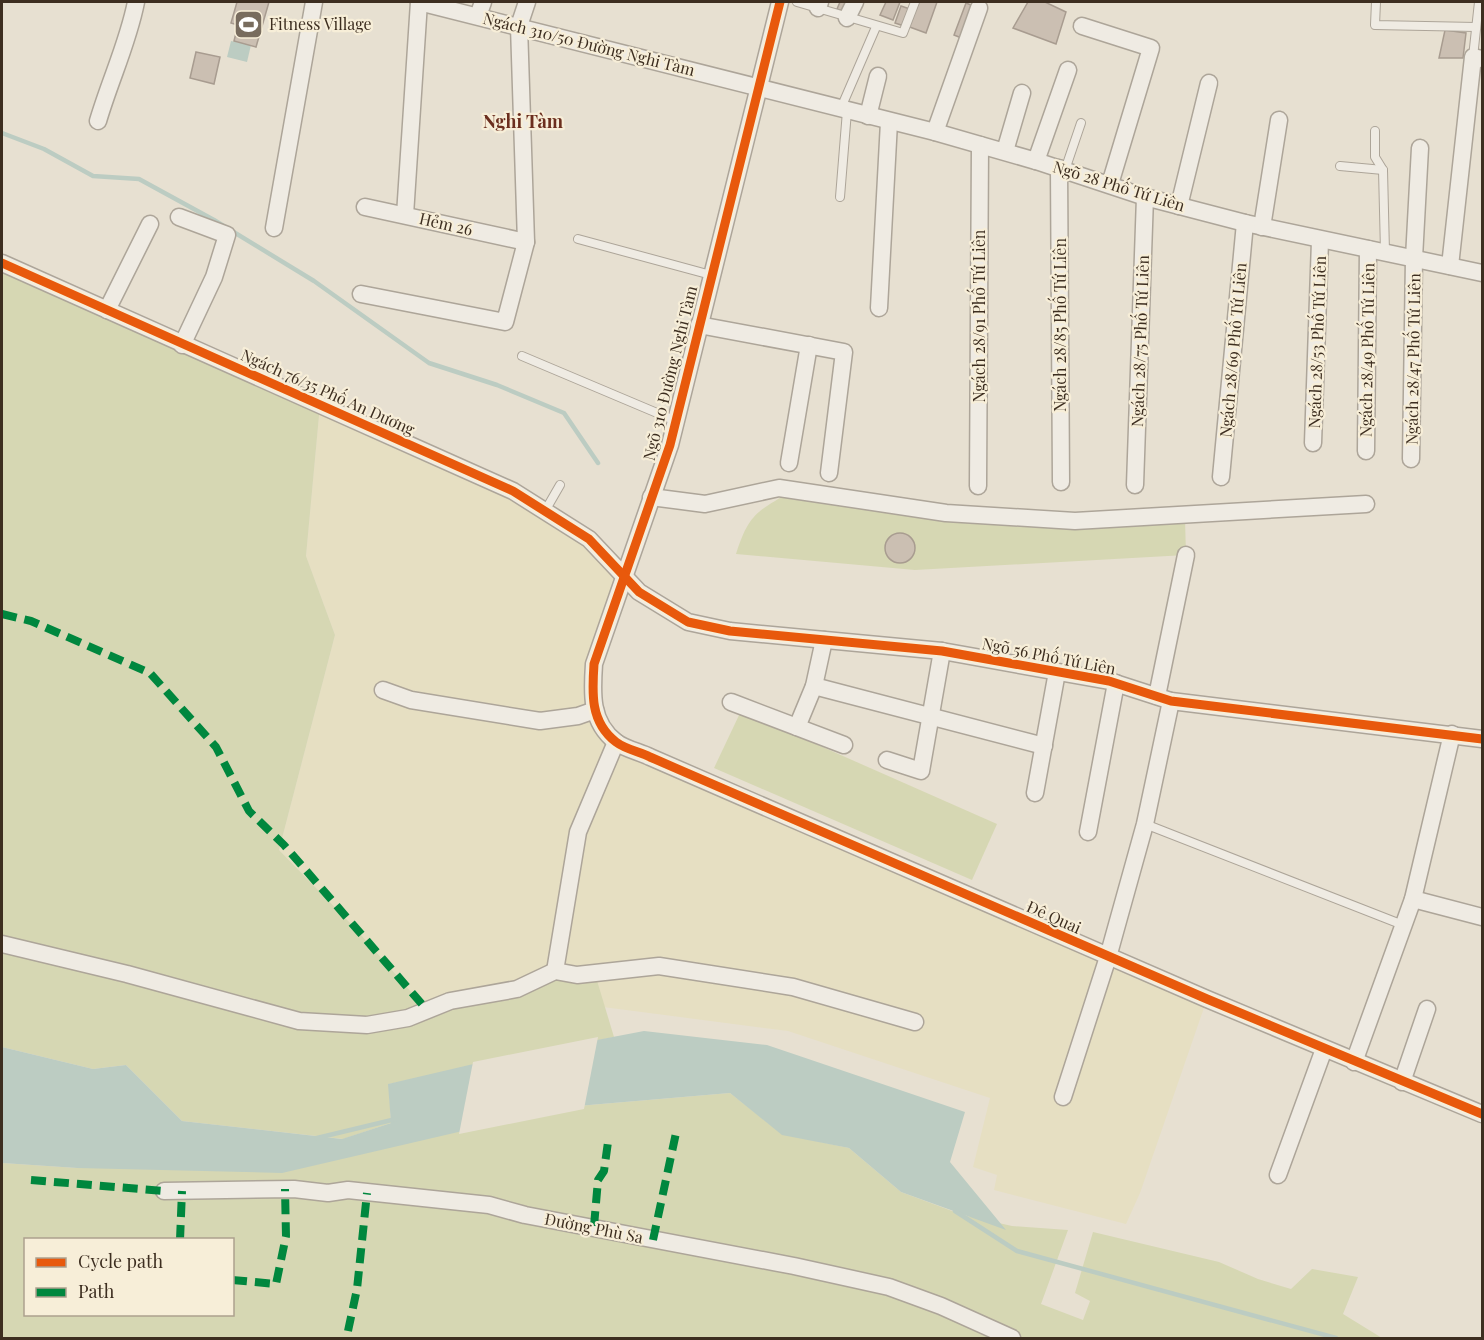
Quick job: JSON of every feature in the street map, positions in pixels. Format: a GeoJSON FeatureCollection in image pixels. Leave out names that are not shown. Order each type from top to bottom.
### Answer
{"type":"FeatureCollection","features":[{"type":"Feature","properties":{"kind":"street"},"geometry":{"type":"LineString","coordinates":[[98,121],[112,74],[124,49],[136,2]]}},
{"type":"Feature","properties":{"kind":"street"},"geometry":{"type":"LineString","coordinates":[[274,228],[314,2]]}},
{"type":"Feature","properties":{"kind":"street"},"geometry":{"type":"LineString","coordinates":[[405,215],[419,2]]}},
{"type":"Feature","properties":{"kind":"street","name":"Ngách 310/50 Đường Nghi Tàm"},"geometry":{"type":"LineString","coordinates":[[419,2],[481,9],[519,27],[759,86]]}},
{"type":"Feature","properties":{"kind":"street"},"geometry":{"type":"LineString","coordinates":[[361,294],[505,322],[526,242],[519,27],[527,2]]}},
{"type":"Feature","properties":{"kind":"street","name":"Ngõ 310 Đường Nghi Tàm"},"geometry":{"type":"LineString","coordinates":[[616,742],[597,719],[592,694],[594,664],[676,421],[780,2]]}},
{"type":"Feature","properties":{"kind":"street"},"geometry":{"type":"LineString","coordinates":[[847,18],[855,2]]}},
{"type":"Feature","properties":{"kind":"street"},"geometry":{"type":"LineString","coordinates":[[935,132],[978,8]]}},
{"type":"Feature","properties":{"kind":"street"},"geometry":{"type":"LineString","coordinates":[[1082,26],[1151,48],[1110,184]]}},
{"type":"Feature","properties":{"kind":"street"},"geometry":{"type":"LineString","coordinates":[[1450,266],[1478,58]]}},
{"type":"Feature","properties":{"kind":"street"},"geometry":{"type":"LineString","coordinates":[[1036,161],[1068,70]]}},
{"type":"Feature","properties":{"kind":"street"},"geometry":{"type":"LineString","coordinates":[[868,116],[878,76]]}},
{"type":"Feature","properties":{"kind":"street"},"geometry":{"type":"LineString","coordinates":[[1179,206],[1209,83]]}},
{"type":"Feature","properties":{"kind":"street","name":"Ngõ 28 Phố Tứ Liên"},"geometry":{"type":"LineString","coordinates":[[759,86],[845,111],[1005,151],[1179,206],[1320,240],[1482,273]]}},
{"type":"Feature","properties":{"kind":"street"},"geometry":{"type":"LineString","coordinates":[[1005,151],[1022,93]]}},
{"type":"Feature","properties":{"kind":"street"},"geometry":{"type":"LineString","coordinates":[[1262,226],[1279,120]]}},
{"type":"Feature","properties":{"kind":"street"},"geometry":{"type":"LineString","coordinates":[[879,308],[889,122]]}},
{"type":"Feature","properties":{"kind":"street","name":"Ngách 28/91 Phố Tứ Liên"},"geometry":{"type":"LineString","coordinates":[[978,486],[980,146]]}},
{"type":"Feature","properties":{"kind":"street","name":"Ngách 28/47 Phố Tứ Liên"},"geometry":{"type":"LineString","coordinates":[[1411,459],[1414,258],[1420,148]]}},
{"type":"Feature","properties":{"kind":"street","name":"Ngách 28/85 Phố Tứ Liên"},"geometry":{"type":"LineString","coordinates":[[1061,482],[1062,169]]}},
{"type":"Feature","properties":{"kind":"street","name":"Ngách 28/75 Phố Tứ Liên"},"geometry":{"type":"LineString","coordinates":[[1135,485],[1145,197]]}},
{"type":"Feature","properties":{"kind":"street","name":"Hẻm 26"},"geometry":{"type":"LineString","coordinates":[[365,207],[526,242]]}},
{"type":"Feature","properties":{"kind":"street"},"geometry":{"type":"LineString","coordinates":[[179,217],[227,235],[214,277],[182,345]]}},
{"type":"Feature","properties":{"kind":"street","name":"Ngách 28/69 Phố Tứ Liên"},"geometry":{"type":"LineString","coordinates":[[1221,477],[1245,223]]}},
{"type":"Feature","properties":{"kind":"street"},"geometry":{"type":"LineString","coordinates":[[107,310],[150,224]]}},
{"type":"Feature","properties":{"kind":"street","name":"Ngách 28/53 Phố Tứ Liên"},"geometry":{"type":"LineString","coordinates":[[1313,443],[1320,240]]}},
{"type":"Feature","properties":{"kind":"street","name":"Ngách 28/49 Phố Tứ Liên"},"geometry":{"type":"LineString","coordinates":[[1366,451],[1376,251]]}},
{"type":"Feature","properties":{"kind":"street","name":"Ngách 76/35 Phố An Dương"},"geometry":{"type":"LineString","coordinates":[[2,263],[513,491],[589,539],[624,576]]}},
{"type":"Feature","properties":{"kind":"street"},"geometry":{"type":"LineString","coordinates":[[699,325],[844,352],[829,473]]}},
{"type":"Feature","properties":{"kind":"street"},"geometry":{"type":"LineString","coordinates":[[789,464],[809,345]]}},
{"type":"Feature","properties":{"kind":"street"},"geometry":{"type":"LineString","coordinates":[[651,497],[705,504],[778,489],[946,513],[1075,521],[1366,504]]}},
{"type":"Feature","properties":{"kind":"street"},"geometry":{"type":"LineString","coordinates":[[1063,1097],[1108,957],[1144,824],[1186,555]]}},
{"type":"Feature","properties":{"kind":"street","name":"Ngõ 56 Phố Tứ Liên"},"geometry":{"type":"LineString","coordinates":[[624,576],[639,592],[688,622],[730,631],[942,651],[1116,684],[1164,698],[1482,739]]}},
{"type":"Feature","properties":{"kind":"street"},"geometry":{"type":"LineString","coordinates":[[796,727],[814,686],[824,640]]}},
{"type":"Feature","properties":{"kind":"street"},"geometry":{"type":"LineString","coordinates":[[887,760],[921,771],[942,651]]}},
{"type":"Feature","properties":{"kind":"street"},"geometry":{"type":"LineString","coordinates":[[1035,793],[1057,672]]}},
{"type":"Feature","properties":{"kind":"street"},"geometry":{"type":"LineString","coordinates":[[1088,832],[1116,684]]}},
{"type":"Feature","properties":{"kind":"street"},"geometry":{"type":"LineString","coordinates":[[814,686],[1044,746]]}},
{"type":"Feature","properties":{"kind":"street"},"geometry":{"type":"LineString","coordinates":[[382,690],[411,700],[540,721],[578,716],[595,710]]}},
{"type":"Feature","properties":{"kind":"street"},"geometry":{"type":"LineString","coordinates":[[731,702],[844,745]]}},
{"type":"Feature","properties":{"kind":"street"},"geometry":{"type":"LineString","coordinates":[[1354,1062],[1413,899],[1452,734]]}},
{"type":"Feature","properties":{"kind":"street"},"geometry":{"type":"LineString","coordinates":[[555,971],[578,832],[616,742]]}},
{"type":"Feature","properties":{"kind":"street","name":"Đê Quai"},"geometry":{"type":"LineString","coordinates":[[616,742],[1108,957],[1482,1114]]}},
{"type":"Feature","properties":{"kind":"street"},"geometry":{"type":"LineString","coordinates":[[1413,899],[1482,916]]}},
{"type":"Feature","properties":{"kind":"street"},"geometry":{"type":"LineString","coordinates":[[2,944],[127,974],[299,1021],[367,1025],[408,1018],[450,1001],[517,989],[555,971],[577,975],[659,966],[793,987],[915,1022]]}},
{"type":"Feature","properties":{"kind":"street"},"geometry":{"type":"LineString","coordinates":[[1402,1082],[1427,1010]]}},
{"type":"Feature","properties":{"kind":"street"},"geometry":{"type":"LineString","coordinates":[[1278,1175],[1324,1049]]}},
{"type":"Feature","properties":{"kind":"street","name":"Đường Phù Sa"},"geometry":{"type":"LineString","coordinates":[[164,1191],[294,1188],[328,1193],[348,1190],[489,1205],[525,1215],[794,1266],[889,1287],[941,1306],[1012,1338]]}},
{"type":"Feature","properties":{"kind":"lane"},"geometry":{"type":"LineString","coordinates":[[797,2],[819,5],[847,18],[903,33],[915,2]]}},
{"type":"Feature","properties":{"kind":"lane"},"geometry":{"type":"LineString","coordinates":[[1376,2],[1375,25],[1476,27]]}},
{"type":"Feature","properties":{"kind":"lane"},"geometry":{"type":"LineString","coordinates":[[1478,58],[1476,27],[1479,2]]}},
{"type":"Feature","properties":{"kind":"lane"},"geometry":{"type":"LineString","coordinates":[[840,197],[844,101],[876,27]]}},
{"type":"Feature","properties":{"kind":"lane"},"geometry":{"type":"LineString","coordinates":[[1062,169],[1081,123]]}},
{"type":"Feature","properties":{"kind":"lane"},"geometry":{"type":"LineString","coordinates":[[1375,131],[1375,157],[1383,170],[1376,251]]}},
{"type":"Feature","properties":{"kind":"lane"},"geometry":{"type":"LineString","coordinates":[[1340,166],[1383,170]]}},
{"type":"Feature","properties":{"kind":"lane"},"geometry":{"type":"LineString","coordinates":[[578,239],[711,275]]}},
{"type":"Feature","properties":{"kind":"lane"},"geometry":{"type":"LineString","coordinates":[[522,356],[676,421]]}},
{"type":"Feature","properties":{"kind":"lane"},"geometry":{"type":"LineString","coordinates":[[545,511],[560,485]]}},
{"type":"Feature","properties":{"kind":"lane"},"geometry":{"type":"LineString","coordinates":[[1144,824],[1341,898],[1404,925]]}},
{"type":"Feature","properties":{"kind":"shaded area"},"geometry":{"type":"Polygon","coordinates":[[[231,41],[251,45],[247,62],[227,57],[231,41]]]}},
{"type":"Feature","properties":{"kind":"shaded area"},"geometry":{"type":"Polygon","coordinates":[[[320,405],[513,491],[589,539],[624,576],[594,664],[595,710],[616,742],[1207,999],[1140,1193],[1126,1224],[994,1190],[997,1175],[973,1167],[990,1098],[788,1031],[603,1007],[595,974],[427,1010],[354,927],[279,850],[335,635],[306,556],[320,405]]]}},
{"type":"Feature","properties":{"kind":"shaded area"},"geometry":{"type":"Polygon","coordinates":[[[644,1031],[767,1045],[965,1112],[950,1162],[1006,1230],[901,1192],[849,1148],[782,1135],[730,1093],[566,1107],[282,1173],[77,1168],[2,1163],[2,1047],[93,1069],[126,1065],[182,1121],[342,1139],[391,1123],[388,1084],[482,1062],[644,1031]]]}},
{"type":"Feature","properties":{"kind":"green space"},"geometry":{"type":"Polygon","coordinates":[[[2,263],[320,405],[306,556],[335,635],[279,850],[354,927],[427,1010],[555,971],[595,974],[614,1037],[389,1084],[391,1123],[343,1139],[182,1121],[126,1065],[93,1069],[2,1047],[2,263]]]}},
{"type":"Feature","properties":{"kind":"green space"},"geometry":{"type":"Polygon","coordinates":[[[792,491],[944,519],[1073,529],[1185,519],[1186,555],[915,570],[736,554],[745,530],[755,515],[792,491]]]}},
{"type":"Feature","properties":{"kind":"green space"},"geometry":{"type":"Polygon","coordinates":[[[741,711],[997,824],[972,880],[714,768],[741,711]]]}},
{"type":"Feature","properties":{"kind":"green space"},"geometry":{"type":"Polygon","coordinates":[[[730,1093],[782,1134],[849,1148],[901,1192],[963,1215],[1012,1226],[1068,1230],[1041,1304],[1083,1320],[1090,1301],[1075,1293],[1093,1232],[1219,1262],[1258,1279],[1291,1289],[1312,1269],[1358,1277],[1343,1314],[1382,1338],[2,1338],[2,1163],[77,1168],[436,1136],[566,1107],[730,1093]]]}},
{"type":"Feature","properties":{"kind":"pier"},"geometry":{"type":"Polygon","coordinates":[[[598,1037],[584,1109],[459,1134],[473,1062],[598,1037]]]}},
{"type":"Feature","properties":{"kind":"building","name":"Fitness Village"},"geometry":{"type":"Polygon","coordinates":[[[237,2],[269,2],[256,47],[234,41],[238,25],[231,23],[237,2]]]}},
{"type":"Feature","properties":{"kind":"building"},"geometry":{"type":"Polygon","coordinates":[[[840,2],[852,2],[848,13],[837,9],[840,2]]]}},
{"type":"Feature","properties":{"kind":"building"},"geometry":{"type":"Polygon","coordinates":[[[886,2],[900,2],[893,20],[880,15],[886,2]]]}},
{"type":"Feature","properties":{"kind":"building"},"geometry":{"type":"Polygon","coordinates":[[[916,2],[937,2],[926,33],[907,26],[916,2]]]}},
{"type":"Feature","properties":{"kind":"building"},"geometry":{"type":"Polygon","coordinates":[[[1028,2],[1045,2],[1066,12],[1056,44],[1013,28],[1028,2]]]}},
{"type":"Feature","properties":{"kind":"building"},"geometry":{"type":"Polygon","coordinates":[[[966,3],[976,7],[964,39],[954,35],[966,3]]]}},
{"type":"Feature","properties":{"kind":"building"},"geometry":{"type":"Polygon","coordinates":[[[901,6],[910,9],[904,26],[895,23],[901,6]]]}},
{"type":"Feature","properties":{"kind":"building"},"geometry":{"type":"Polygon","coordinates":[[[1445,30],[1466,33],[1463,58],[1439,58],[1445,30]]]}},
{"type":"Feature","properties":{"kind":"building"},"geometry":{"type":"Polygon","coordinates":[[[196,52],[220,57],[214,84],[190,78],[196,52]]]}},
{"type":"Feature","properties":{"kind":"building"},"geometry":{"type":"Polygon","coordinates":[[[900,533],[906,534],[914,542],[914,554],[906,562],[900,563],[894,562],[886,554],[885,548],[886,542],[894,534],[900,533]]]}},
{"type":"Feature","properties":{"kind":"waterway"},"geometry":{"type":"LineString","coordinates":[[2,133],[44,149],[93,176],[139,179],[214,220],[314,281],[429,363],[497,385],[564,413],[598,463]]}},
{"type":"Feature","properties":{"kind":"waterway"},"geometry":{"type":"LineString","coordinates":[[317,1138],[396,1119]]}},
{"type":"Feature","properties":{"kind":"waterway"},"geometry":{"type":"LineString","coordinates":[[955,1211],[1017,1251],[1336,1338]]}},
{"type":"Feature","properties":{"kind":"marked path"},"geometry":{"type":"LineString","coordinates":[[2,614],[31,621],[150,673],[216,747],[249,811],[284,845],[427,1010]]}},
{"type":"Feature","properties":{"kind":"marked path"},"geometry":{"type":"LineString","coordinates":[[653,1240],[676,1133]]}},
{"type":"Feature","properties":{"kind":"marked path"},"geometry":{"type":"LineString","coordinates":[[594,1226],[598,1180],[604,1171],[608,1142]]}},
{"type":"Feature","properties":{"kind":"marked path"},"geometry":{"type":"LineString","coordinates":[[31,1180],[164,1191]]}},
{"type":"Feature","properties":{"kind":"marked path"},"geometry":{"type":"LineString","coordinates":[[234,1280],[276,1284],[286,1236],[285,1189]]}},
{"type":"Feature","properties":{"kind":"marked path"},"geometry":{"type":"LineString","coordinates":[[180,1238],[182,1191]]}},
{"type":"Feature","properties":{"kind":"marked path"},"geometry":{"type":"LineString","coordinates":[[348,1331],[357,1289],[367,1193]]}},
{"type":"Feature","properties":{"kind":"cycle path"},"geometry":{"type":"LineString","coordinates":[[780,2],[670,445],[594,664],[594,706],[601,725],[616,742],[624,747],[1207,999],[1482,1114]]}},
{"type":"Feature","properties":{"kind":"cycle path"},"geometry":{"type":"LineString","coordinates":[[2,263],[513,491],[589,539],[639,592],[688,622],[730,631],[942,651],[1109,681],[1171,701],[1482,739]]}},
{"type":"Feature","properties":{"kind":"place","name":"Fitness Village"},"geometry":{"type":"Point","coordinates":[248,24]}},
{"type":"Feature","properties":{"kind":"district","name":"Nghi Tàm"},"geometry":{"type":"Point","coordinates":[523,122]}}]}
